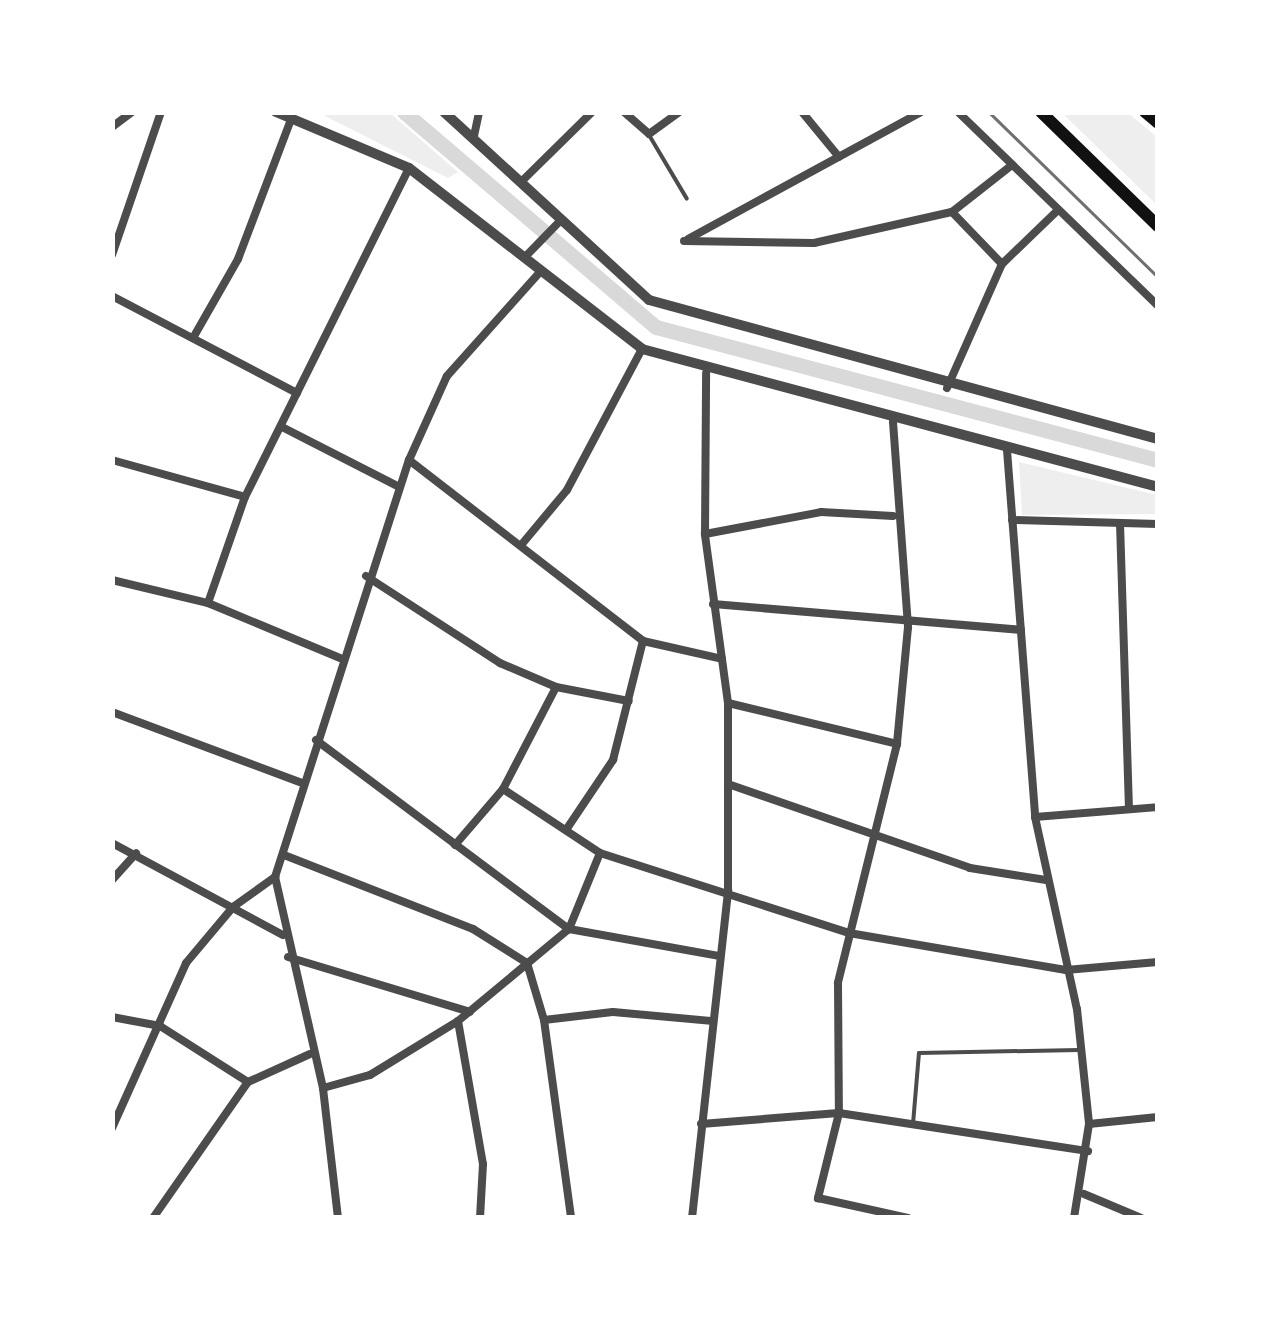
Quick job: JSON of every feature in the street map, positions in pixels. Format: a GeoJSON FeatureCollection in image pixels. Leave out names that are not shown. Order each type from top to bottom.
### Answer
{"type":"FeatureCollection","features":[{"type":"Feature","properties":{"kind":"highway"},"geometry":{"type":"LineString","coordinates":[[1041,112],[1158,226]]}},
{"type":"Feature","properties":{"kind":"highway"},"geometry":{"type":"LineString","coordinates":[[1145,112],[1158,124]]}},
{"type":"Feature","properties":{"kind":"street"},"geometry":{"type":"LineString","coordinates":[[112,127],[132,112]]}},
{"type":"Feature","properties":{"kind":"street"},"geometry":{"type":"LineString","coordinates":[[112,255],[161,112]]}},
{"type":"Feature","properties":{"kind":"street"},"geometry":{"type":"LineString","coordinates":[[276,112],[409,168],[642,349],[706,373],[1158,487]]}},
{"type":"Feature","properties":{"kind":"street"},"geometry":{"type":"LineString","coordinates":[[444,112],[649,300],[947,388],[1158,439]]}},
{"type":"Feature","properties":{"kind":"street"},"geometry":{"type":"LineString","coordinates":[[474,136],[479,112]]}},
{"type":"Feature","properties":{"kind":"street"},"geometry":{"type":"LineString","coordinates":[[521,182],[592,112]]}},
{"type":"Feature","properties":{"kind":"street"},"geometry":{"type":"LineString","coordinates":[[624,112],[649,134],[678,112]]}},
{"type":"Feature","properties":{"kind":"street"},"geometry":{"type":"LineString","coordinates":[[802,112],[839,157]]}},
{"type":"Feature","properties":{"kind":"street"},"geometry":{"type":"LineString","coordinates":[[921,112],[684,241],[814,242],[952,212],[1012,164]]}},
{"type":"Feature","properties":{"kind":"street"},"geometry":{"type":"LineString","coordinates":[[958,112],[1158,306]]}},
{"type":"Feature","properties":{"kind":"street"},"geometry":{"type":"LineString","coordinates":[[193,338],[238,259],[292,117]]}},
{"type":"Feature","properties":{"kind":"street"},"geometry":{"type":"LineString","coordinates":[[208,603],[244,497],[409,168]]}},
{"type":"Feature","properties":{"kind":"street"},"geometry":{"type":"LineString","coordinates":[[947,388],[1002,264],[1058,210]]}},
{"type":"Feature","properties":{"kind":"street"},"geometry":{"type":"LineString","coordinates":[[952,212],[1002,264]]}},
{"type":"Feature","properties":{"kind":"street"},"geometry":{"type":"LineString","coordinates":[[524,258],[560,221]]}},
{"type":"Feature","properties":{"kind":"street"},"geometry":{"type":"LineString","coordinates":[[338,1218],[323,1088],[310,1054],[283,935],[275,877],[366,576],[409,460],[447,376],[540,272]]}},
{"type":"Feature","properties":{"kind":"street"},"geometry":{"type":"LineString","coordinates":[[112,296],[298,394]]}},
{"type":"Feature","properties":{"kind":"street"},"geometry":{"type":"LineString","coordinates":[[522,544],[567,490],[642,349]]}},
{"type":"Feature","properties":{"kind":"street"},"geometry":{"type":"LineString","coordinates":[[692,1218],[728,890],[728,703],[705,534],[706,373]]}},
{"type":"Feature","properties":{"kind":"street"},"geometry":{"type":"LineString","coordinates":[[893,422],[894,516],[908,627],[897,744],[880,836],[849,933],[838,983],[839,1114],[818,1198],[908,1218]]}},
{"type":"Feature","properties":{"kind":"street"},"geometry":{"type":"LineString","coordinates":[[282,427],[398,486]]}},
{"type":"Feature","properties":{"kind":"street"},"geometry":{"type":"LineString","coordinates":[[1007,450],[1035,817],[1066,970],[1089,1124],[1084,1194],[1074,1218]]}},
{"type":"Feature","properties":{"kind":"street"},"geometry":{"type":"LineString","coordinates":[[112,460],[244,497]]}},
{"type":"Feature","properties":{"kind":"street"},"geometry":{"type":"LineString","coordinates":[[409,460],[644,641],[722,659]]}},
{"type":"Feature","properties":{"kind":"street"},"geometry":{"type":"LineString","coordinates":[[705,534],[822,512],[894,516]]}},
{"type":"Feature","properties":{"kind":"street"},"geometry":{"type":"LineString","coordinates":[[1012,520],[1158,524]]}},
{"type":"Feature","properties":{"kind":"street"},"geometry":{"type":"LineString","coordinates":[[1120,523],[1129,808]]}},
{"type":"Feature","properties":{"kind":"street"},"geometry":{"type":"LineString","coordinates":[[366,576],[500,663],[556,687],[629,701]]}},
{"type":"Feature","properties":{"kind":"street"},"geometry":{"type":"LineString","coordinates":[[112,580],[208,603],[340,658]]}},
{"type":"Feature","properties":{"kind":"street"},"geometry":{"type":"LineString","coordinates":[[713,604],[908,627],[1020,630]]}},
{"type":"Feature","properties":{"kind":"street"},"geometry":{"type":"LineString","coordinates":[[568,827],[613,760],[644,641]]}},
{"type":"Feature","properties":{"kind":"street"},"geometry":{"type":"LineString","coordinates":[[456,845],[503,789],[556,687]]}},
{"type":"Feature","properties":{"kind":"street"},"geometry":{"type":"LineString","coordinates":[[728,703],[897,744]]}},
{"type":"Feature","properties":{"kind":"street"},"geometry":{"type":"LineString","coordinates":[[112,712],[302,782]]}},
{"type":"Feature","properties":{"kind":"street"},"geometry":{"type":"LineString","coordinates":[[316,740],[569,930],[719,956]]}},
{"type":"Feature","properties":{"kind":"street"},"geometry":{"type":"LineString","coordinates":[[728,784],[970,868],[1046,880]]}},
{"type":"Feature","properties":{"kind":"street"},"geometry":{"type":"LineString","coordinates":[[503,789],[568,827],[600,853],[728,890],[849,933],[933,954],[1066,970],[1158,962]]}},
{"type":"Feature","properties":{"kind":"street"},"geometry":{"type":"LineString","coordinates":[[1035,817],[1158,807]]}},
{"type":"Feature","properties":{"kind":"street"},"geometry":{"type":"LineString","coordinates":[[112,843],[283,935]]}},
{"type":"Feature","properties":{"kind":"street"},"geometry":{"type":"LineString","coordinates":[[112,880],[136,853]]}},
{"type":"Feature","properties":{"kind":"street"},"geometry":{"type":"LineString","coordinates":[[323,1088],[370,1076],[458,1021],[569,930],[600,853]]}},
{"type":"Feature","properties":{"kind":"street"},"geometry":{"type":"LineString","coordinates":[[284,855],[472,929],[527,963],[544,1020],[571,1218]]}},
{"type":"Feature","properties":{"kind":"street"},"geometry":{"type":"LineString","coordinates":[[112,1128],[186,963],[232,907],[275,877]]}},
{"type":"Feature","properties":{"kind":"street"},"geometry":{"type":"LineString","coordinates":[[288,956],[470,1012]]}},
{"type":"Feature","properties":{"kind":"street"},"geometry":{"type":"LineString","coordinates":[[544,1020],[613,1012],[711,1022]]}},
{"type":"Feature","properties":{"kind":"street"},"geometry":{"type":"LineString","coordinates":[[112,1017],[160,1026],[248,1082]]}},
{"type":"Feature","properties":{"kind":"street"},"geometry":{"type":"LineString","coordinates":[[458,1021],[482,1164],[480,1218]]}},
{"type":"Feature","properties":{"kind":"street"},"geometry":{"type":"LineString","coordinates":[[154,1218],[248,1082],[310,1054]]}},
{"type":"Feature","properties":{"kind":"street"},"geometry":{"type":"LineString","coordinates":[[701,1124],[839,1114],[1088,1151]]}},
{"type":"Feature","properties":{"kind":"street"},"geometry":{"type":"LineString","coordinates":[[1089,1124],[1158,1117]]}},
{"type":"Feature","properties":{"kind":"street"},"geometry":{"type":"LineString","coordinates":[[1084,1194],[1142,1218]]}},
{"type":"Feature","properties":{"kind":"lane"},"geometry":{"type":"LineString","coordinates":[[649,134],[687,199]]}},
{"type":"Feature","properties":{"kind":"lane"},"geometry":{"type":"LineString","coordinates":[[913,1124],[919,1053],[1079,1050]]}},
{"type":"Feature","properties":{"kind":"shaded area"},"geometry":{"type":"Polygon","coordinates":[[[319,113],[390,113],[458,172],[448,178],[319,113]]]}},
{"type":"Feature","properties":{"kind":"shaded area"},"geometry":{"type":"Polygon","coordinates":[[[1062,113],[1128,113],[1157,137],[1157,205],[1062,113]]]}},
{"type":"Feature","properties":{"kind":"shaded area"},"geometry":{"type":"Polygon","coordinates":[[[1019,462],[1157,495],[1157,514],[1022,515],[1019,462]]]}},
{"type":"Feature","properties":{"kind":"waterway"},"geometry":{"type":"LineString","coordinates":[[404,112],[656,327],[1158,460]]}},
{"type":"Feature","properties":{"kind":"tram line"},"geometry":{"type":"LineString","coordinates":[[989,112],[1158,277]]}}]}
